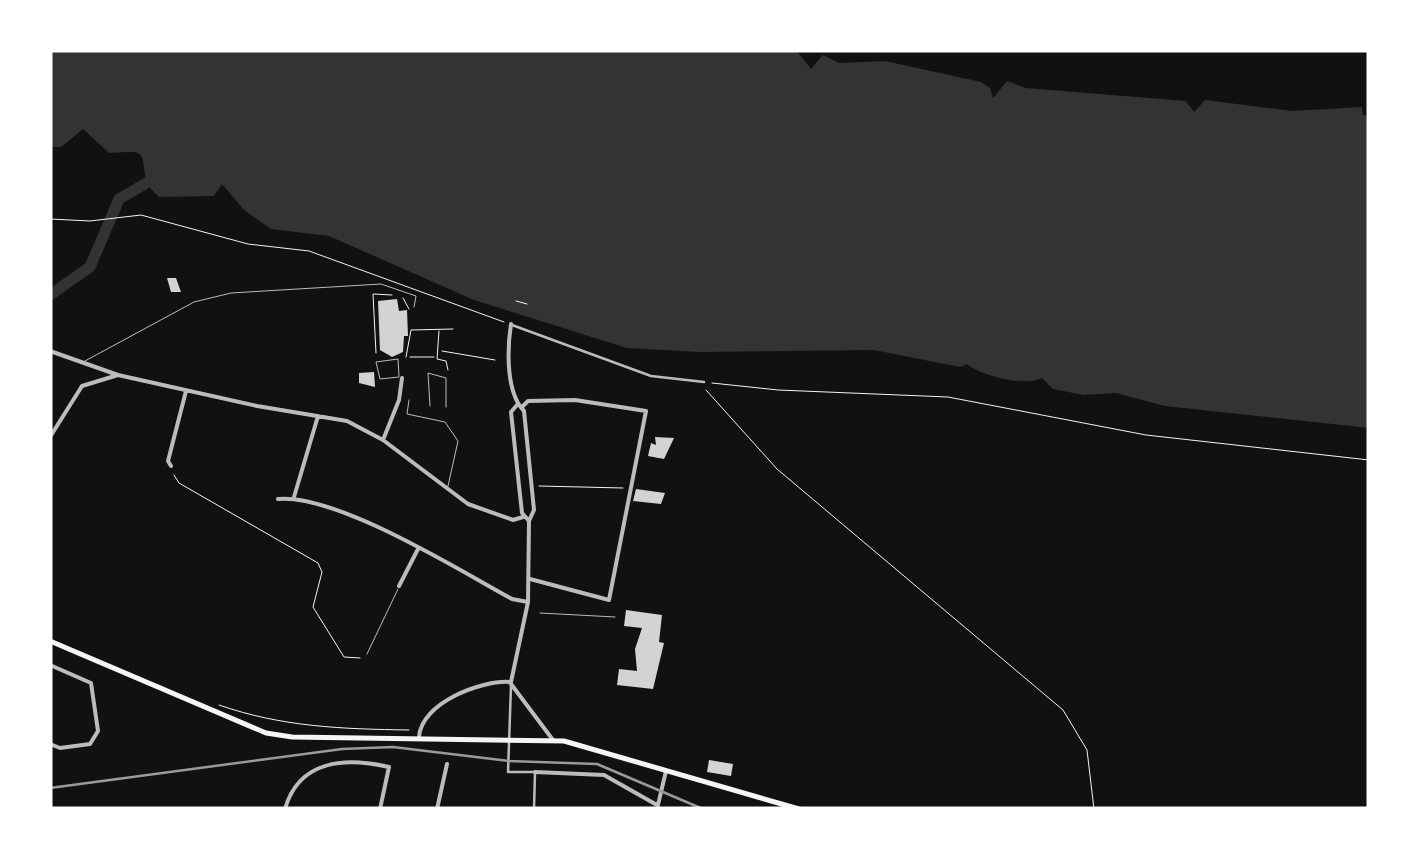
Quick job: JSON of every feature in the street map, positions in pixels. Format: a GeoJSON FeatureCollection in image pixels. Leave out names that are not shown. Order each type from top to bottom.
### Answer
{"type":"FeatureCollection","features":[{"type":"Feature","properties":{"kind":"main road"},"geometry":{"type":"LineString","coordinates":[[50,641],[266,733],[292,738],[419,733],[552,740],[799,809]]}},
{"type":"Feature","properties":{"kind":"street"},"geometry":{"type":"LineString","coordinates":[[50,351],[118,375],[186,392],[348,421],[383,440],[478,508],[513,520],[534,515],[520,406],[508,360],[511,324],[650,376],[704,382]]}},
{"type":"Feature","properties":{"kind":"street"},"geometry":{"type":"LineString","coordinates":[[50,437],[82,386],[118,375]]}},
{"type":"Feature","properties":{"kind":"street"},"geometry":{"type":"LineString","coordinates":[[383,440],[400,400],[401,378]]}},
{"type":"Feature","properties":{"kind":"street"},"geometry":{"type":"LineString","coordinates":[[171,466],[186,392]]}},
{"type":"Feature","properties":{"kind":"street"},"geometry":{"type":"LineString","coordinates":[[530,578],[610,600],[646,411],[556,399],[528,401],[511,412],[530,578],[511,673],[508,772],[604,775],[657,807],[666,771]]}},
{"type":"Feature","properties":{"kind":"street"},"geometry":{"type":"LineString","coordinates":[[294,498],[318,416]]}},
{"type":"Feature","properties":{"kind":"street"},"geometry":{"type":"LineString","coordinates":[[278,499],[294,498],[331,507],[512,599],[528,602]]}},
{"type":"Feature","properties":{"kind":"street"},"geometry":{"type":"LineString","coordinates":[[399,586],[418,549]]}},
{"type":"Feature","properties":{"kind":"street"},"geometry":{"type":"LineString","coordinates":[[50,665],[91,683],[98,731],[90,744],[60,748],[50,744]]}},
{"type":"Feature","properties":{"kind":"street"},"geometry":{"type":"LineString","coordinates":[[419,733],[459,692],[485,682],[511,682]]}},
{"type":"Feature","properties":{"kind":"street"},"geometry":{"type":"LineString","coordinates":[[511,682],[552,740]]}},
{"type":"Feature","properties":{"kind":"street"},"geometry":{"type":"LineString","coordinates":[[285,809],[296,782],[310,772],[363,762],[389,767],[380,809]]}},
{"type":"Feature","properties":{"kind":"street"},"geometry":{"type":"LineString","coordinates":[[437,809],[447,764]]}},
{"type":"Feature","properties":{"kind":"street"},"geometry":{"type":"LineString","coordinates":[[535,772],[534,809],[547,809]]}},
{"type":"Feature","properties":{"kind":"lane"},"geometry":{"type":"LineString","coordinates":[[82,362],[194,302],[231,293],[381,284],[416,296],[414,308]]}},
{"type":"Feature","properties":{"kind":"lane"},"geometry":{"type":"LineString","coordinates":[[398,360],[401,378],[380,379],[376,362],[398,360]]}},
{"type":"Feature","properties":{"kind":"lane"},"geometry":{"type":"LineString","coordinates":[[430,406],[428,373],[446,378],[446,407]]}},
{"type":"Feature","properties":{"kind":"lane"},"geometry":{"type":"LineString","coordinates":[[409,400],[406,414],[445,422],[458,439],[447,489]]}},
{"type":"Feature","properties":{"kind":"lane"},"geometry":{"type":"LineString","coordinates":[[367,654],[399,586]]}},
{"type":"Feature","properties":{"kind":"lane"},"geometry":{"type":"LineString","coordinates":[[540,613],[615,617]]}},
{"type":"Feature","properties":{"kind":"path"},"geometry":{"type":"LineString","coordinates":[[50,219],[156,218],[256,246],[310,251],[511,324]]}},
{"type":"Feature","properties":{"kind":"path"},"geometry":{"type":"LineString","coordinates":[[376,362],[373,294],[398,294],[414,308]]}},
{"type":"Feature","properties":{"kind":"path"},"geometry":{"type":"LineString","coordinates":[[516,301],[527,304]]}},
{"type":"Feature","properties":{"kind":"path"},"geometry":{"type":"LineString","coordinates":[[406,356],[411,330],[454,329]]}},
{"type":"Feature","properties":{"kind":"path"},"geometry":{"type":"LineString","coordinates":[[437,357],[438,331]]}},
{"type":"Feature","properties":{"kind":"path"},"geometry":{"type":"LineString","coordinates":[[442,351],[495,360]]}},
{"type":"Feature","properties":{"kind":"path"},"geometry":{"type":"LineString","coordinates":[[398,360],[406,356],[437,357],[448,364],[446,378]]}},
{"type":"Feature","properties":{"kind":"path"},"geometry":{"type":"LineString","coordinates":[[704,382],[778,390],[948,396],[1146,435],[1369,460]]}},
{"type":"Feature","properties":{"kind":"path"},"geometry":{"type":"LineString","coordinates":[[704,382],[777,469],[1063,710],[1087,750],[1094,809]]}},
{"type":"Feature","properties":{"kind":"path"},"geometry":{"type":"LineString","coordinates":[[171,466],[179,483],[318,563],[322,572],[314,607],[344,657],[353,660],[367,654]]}},
{"type":"Feature","properties":{"kind":"path"},"geometry":{"type":"LineString","coordinates":[[532,486],[631,488]]}},
{"type":"Feature","properties":{"kind":"path"},"geometry":{"type":"LineString","coordinates":[[276,723],[410,730]]}},
{"type":"Feature","properties":{"kind":"shaded area"},"geometry":{"type":"Polygon","coordinates":[[[50,50],[796,50],[811,69],[823,55],[839,63],[885,61],[981,82],[990,88],[993,98],[1007,81],[1026,88],[1186,101],[1194,112],[1205,100],[1293,111],[1362,107],[1363,115],[1369,116],[1369,428],[1165,406],[1116,393],[1084,395],[1053,389],[1042,378],[1004,379],[967,364],[960,367],[874,350],[700,352],[627,348],[474,300],[329,236],[271,229],[244,210],[222,184],[214,196],[159,197],[146,184],[139,154],[109,153],[83,129],[61,147],[50,147],[50,50]]]}},
{"type":"Feature","properties":{"kind":"building"},"geometry":{"type":"Polygon","coordinates":[[[167,278],[176,278],[181,292],[171,292],[167,278]]]}},
{"type":"Feature","properties":{"kind":"building"},"geometry":{"type":"Polygon","coordinates":[[[397,299],[399,311],[407,310],[408,336],[404,336],[403,352],[392,357],[380,350],[378,301],[397,299]]]}},
{"type":"Feature","properties":{"kind":"building"},"geometry":{"type":"Polygon","coordinates":[[[374,372],[375,387],[359,383],[359,373],[374,372]]]}},
{"type":"Feature","properties":{"kind":"building"},"geometry":{"type":"Polygon","coordinates":[[[655,437],[674,438],[664,459],[648,456],[651,443],[656,445],[655,437]]]}},
{"type":"Feature","properties":{"kind":"building"},"geometry":{"type":"Polygon","coordinates":[[[636,489],[665,493],[661,504],[633,501],[636,489]]]}},
{"type":"Feature","properties":{"kind":"building"},"geometry":{"type":"Polygon","coordinates":[[[626,610],[662,615],[659,642],[664,643],[653,689],[617,685],[619,669],[637,671],[635,649],[642,628],[624,626],[626,610]]]}},
{"type":"Feature","properties":{"kind":"building"},"geometry":{"type":"Polygon","coordinates":[[[709,760],[733,764],[731,776],[707,772],[709,760]]]}},
{"type":"Feature","properties":{"kind":"waterway"},"geometry":{"type":"LineString","coordinates":[[50,295],[90,267],[119,199],[155,178]]}},
{"type":"Feature","properties":{"kind":"tram line"},"geometry":{"type":"LineString","coordinates":[[50,788],[342,749],[393,747],[509,761],[597,764],[703,809]]}}]}
